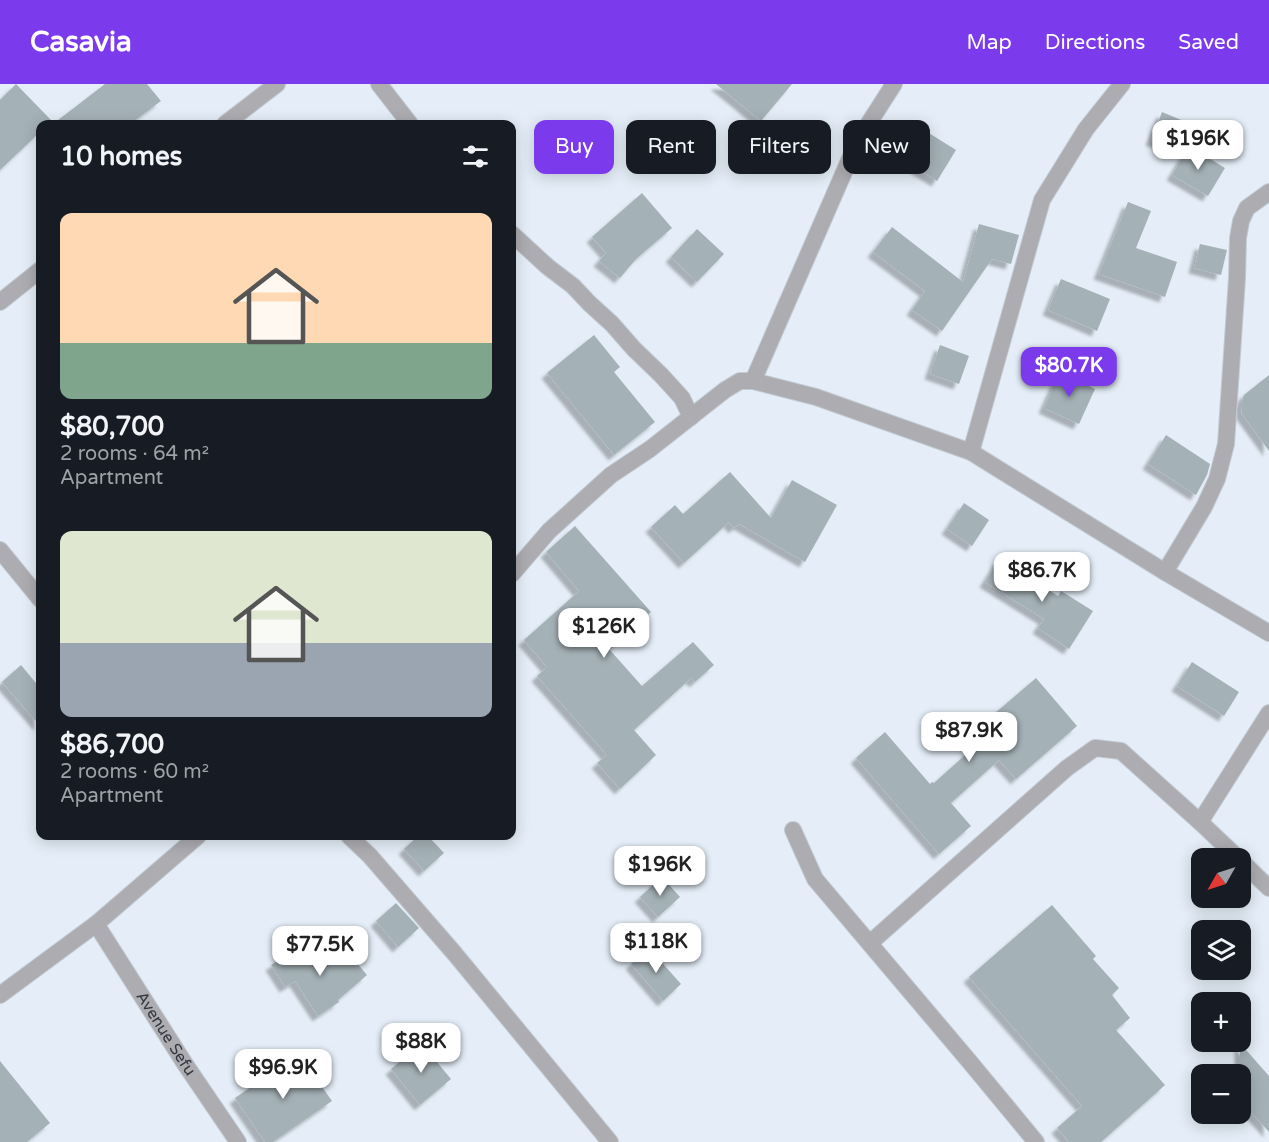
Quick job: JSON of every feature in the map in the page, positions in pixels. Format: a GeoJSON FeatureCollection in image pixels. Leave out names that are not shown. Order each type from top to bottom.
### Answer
{"type":"FeatureCollection","features":[{"type":"Feature","properties":{"kind":"street"},"geometry":{"type":"LineString","coordinates":[[230,120],[277,84]]}},
{"type":"Feature","properties":{"kind":"street"},"geometry":{"type":"LineString","coordinates":[[379,84],[407,120]]}},
{"type":"Feature","properties":{"kind":"street"},"geometry":{"type":"LineString","coordinates":[[753,381],[858,140],[894,84]]}},
{"type":"Feature","properties":{"kind":"street"},"geometry":{"type":"LineString","coordinates":[[971,452],[1042,200],[1086,129],[1122,84]]}},
{"type":"Feature","properties":{"kind":"street"},"geometry":{"type":"LineString","coordinates":[[1165,572],[1204,507],[1217,479],[1226,444],[1238,238],[1241,221],[1247,208],[1269,192],[1269,184]]}},
{"type":"Feature","properties":{"kind":"street"},"geometry":{"type":"LineString","coordinates":[[516,238],[573,286],[612,324],[634,350],[682,398],[691,417]]}},
{"type":"Feature","properties":{"kind":"street"},"geometry":{"type":"LineString","coordinates":[[0,302],[36,273]]}},
{"type":"Feature","properties":{"kind":"street"},"geometry":{"type":"LineString","coordinates":[[516,569],[549,531],[603,482],[650,449],[725,390],[740,381],[753,381],[816,397],[971,452],[1165,572],[1269,633]]}},
{"type":"Feature","properties":{"kind":"street"},"geometry":{"type":"LineString","coordinates":[[0,550],[36,595]]}},
{"type":"Feature","properties":{"kind":"street"},"geometry":{"type":"LineString","coordinates":[[1200,822],[1269,713]]}},
{"type":"Feature","properties":{"kind":"street"},"geometry":{"type":"LineString","coordinates":[[870,942],[1067,768],[1095,748],[1121,751],[1227,848]]}},
{"type":"Feature","properties":{"kind":"street"},"geometry":{"type":"LineString","coordinates":[[793,830],[815,879],[1036,1142]]}},
{"type":"Feature","properties":{"kind":"street"},"geometry":{"type":"LineString","coordinates":[[0,995],[96,924],[193,840]]}},
{"type":"Feature","properties":{"kind":"street"},"geometry":{"type":"LineString","coordinates":[[353,840],[370,856],[455,954],[610,1142]]}},
{"type":"Feature","properties":{"kind":"street"},"geometry":{"type":"LineString","coordinates":[[1251,871],[1269,888]]}},
{"type":"Feature","properties":{"kind":"street","name":"Avenue Sefu"},"geometry":{"type":"LineString","coordinates":[[96,924],[185,1064],[238,1142]]}},
{"type":"Feature","properties":{"kind":"building"},"geometry":{"type":"Polygon","coordinates":[[[16,84],[51,120],[36,120],[36,136],[0,170],[0,100],[16,84]]]}},
{"type":"Feature","properties":{"kind":"building"},"geometry":{"type":"Polygon","coordinates":[[[105,84],[147,84],[161,101],[135,120],[58,120],[105,84]]]}},
{"type":"Feature","properties":{"kind":"building"},"geometry":{"type":"Polygon","coordinates":[[[716,84],[792,84],[760,120],[716,84]]]}},
{"type":"Feature","properties":{"kind":"building"},"geometry":{"type":"Polygon","coordinates":[[[1162,112],[1186,122],[1175,150],[1151,140],[1162,112]]]}},
{"type":"Feature","properties":{"kind":"building"},"geometry":{"type":"Polygon","coordinates":[[[930,134],[956,150],[937,181],[926,174],[930,174],[930,134]]]}},
{"type":"Feature","properties":{"kind":"building"},"geometry":{"type":"Polygon","coordinates":[[[1189,146],[1225,168],[1208,196],[1172,175],[1189,146]]]}},
{"type":"Feature","properties":{"kind":"building"},"geometry":{"type":"Polygon","coordinates":[[[642,193],[672,228],[636,259],[620,278],[599,261],[606,253],[592,237],[642,193]]]}},
{"type":"Feature","properties":{"kind":"building"},"geometry":{"type":"Polygon","coordinates":[[[1128,202],[1151,211],[1136,248],[1177,262],[1165,297],[1099,274],[1128,202]]]}},
{"type":"Feature","properties":{"kind":"building"},"geometry":{"type":"Polygon","coordinates":[[[979,224],[1019,235],[1011,264],[992,259],[942,331],[912,310],[925,291],[873,252],[892,227],[963,282],[979,224]]]}},
{"type":"Feature","properties":{"kind":"building"},"geometry":{"type":"Polygon","coordinates":[[[697,229],[724,254],[697,282],[671,257],[697,229]]]}},
{"type":"Feature","properties":{"kind":"building"},"geometry":{"type":"Polygon","coordinates":[[[1200,244],[1227,250],[1221,275],[1194,268],[1200,244]]]}},
{"type":"Feature","properties":{"kind":"building"},"geometry":{"type":"Polygon","coordinates":[[[1061,279],[1110,299],[1097,331],[1048,310],[1061,279]]]}},
{"type":"Feature","properties":{"kind":"building"},"geometry":{"type":"Polygon","coordinates":[[[594,335],[620,367],[614,372],[655,422],[614,455],[547,373],[594,335]]]}},
{"type":"Feature","properties":{"kind":"building"},"geometry":{"type":"Polygon","coordinates":[[[940,345],[969,356],[959,384],[930,374],[940,345]]]}},
{"type":"Feature","properties":{"kind":"building"},"geometry":{"type":"Polygon","coordinates":[[[1060,372],[1095,389],[1079,424],[1044,408],[1060,372]]]}},
{"type":"Feature","properties":{"kind":"building"},"geometry":{"type":"Polygon","coordinates":[[[1269,375],[1269,451],[1242,414],[1241,404],[1244,395],[1269,375]]]}},
{"type":"Feature","properties":{"kind":"building"},"geometry":{"type":"Polygon","coordinates":[[[1166,435],[1210,464],[1196,495],[1148,464],[1166,435]]]}},
{"type":"Feature","properties":{"kind":"building"},"geometry":{"type":"Polygon","coordinates":[[[730,472],[771,518],[792,480],[837,505],[805,562],[739,524],[734,528],[729,522],[684,563],[651,527],[675,505],[683,514],[730,472]]]}},
{"type":"Feature","properties":{"kind":"building"},"geometry":{"type":"Polygon","coordinates":[[[964,503],[989,520],[972,546],[947,529],[964,503]]]}},
{"type":"Feature","properties":{"kind":"building"},"geometry":{"type":"Polygon","coordinates":[[[575,526],[651,612],[609,649],[642,686],[693,642],[714,665],[695,682],[691,678],[634,730],[656,755],[620,789],[597,763],[607,755],[537,676],[547,667],[524,640],[579,591],[546,552],[575,526]]]}},
{"type":"Feature","properties":{"kind":"building"},"geometry":{"type":"Polygon","coordinates":[[[999,559],[1058,596],[1061,591],[1093,611],[1069,649],[1038,628],[1044,619],[985,582],[999,559]]]}},
{"type":"Feature","properties":{"kind":"building"},"geometry":{"type":"Polygon","coordinates":[[[1192,662],[1239,692],[1224,716],[1177,686],[1192,662]]]}},
{"type":"Feature","properties":{"kind":"building"},"geometry":{"type":"Polygon","coordinates":[[[21,665],[36,683],[36,721],[2,682],[21,665]]]}},
{"type":"Feature","properties":{"kind":"building"},"geometry":{"type":"Polygon","coordinates":[[[1036,678],[1077,726],[1016,779],[999,760],[951,803],[971,826],[939,854],[856,758],[885,732],[930,784],[934,783],[982,740],[974,731],[1036,678]]]}},
{"type":"Feature","properties":{"kind":"building"},"geometry":{"type":"Polygon","coordinates":[[[414,840],[432,840],[444,853],[424,871],[404,849],[414,840]]]}},
{"type":"Feature","properties":{"kind":"building"},"geometry":{"type":"Polygon","coordinates":[[[662,877],[680,897],[658,917],[640,897],[662,877]]]}},
{"type":"Feature","properties":{"kind":"building"},"geometry":{"type":"Polygon","coordinates":[[[396,903],[419,928],[398,947],[376,921],[396,903]]]}},
{"type":"Feature","properties":{"kind":"building"},"geometry":{"type":"Polygon","coordinates":[[[1052,905],[1096,956],[1093,959],[1119,988],[1112,995],[1130,1018],[1116,1030],[1165,1085],[1101,1142],[1069,1142],[1057,1128],[1082,1106],[969,977],[1052,905]]]}},
{"type":"Feature","properties":{"kind":"building"},"geometry":{"type":"Polygon","coordinates":[[[302,945],[319,972],[345,949],[367,975],[338,1000],[339,1002],[318,1016],[295,981],[285,987],[271,965],[302,945]]]}},
{"type":"Feature","properties":{"kind":"building"},"geometry":{"type":"Polygon","coordinates":[[[649,948],[681,984],[663,1001],[631,964],[649,948]]]}},
{"type":"Feature","properties":{"kind":"building"},"geometry":{"type":"Polygon","coordinates":[[[422,1044],[451,1079],[420,1105],[391,1069],[422,1044]]]}},
{"type":"Feature","properties":{"kind":"building"},"geometry":{"type":"Polygon","coordinates":[[[1240,1052],[1248,1052],[1269,1076],[1269,1132],[1251,1112],[1251,1064],[1240,1064],[1240,1052]]]}},
{"type":"Feature","properties":{"kind":"building"},"geometry":{"type":"Polygon","coordinates":[[[299,1054],[332,1101],[273,1142],[265,1142],[235,1098],[299,1054]]]}},
{"type":"Feature","properties":{"kind":"building"},"geometry":{"type":"Polygon","coordinates":[[[0,1061],[50,1123],[27,1142],[0,1142],[0,1061]]]}}]}
